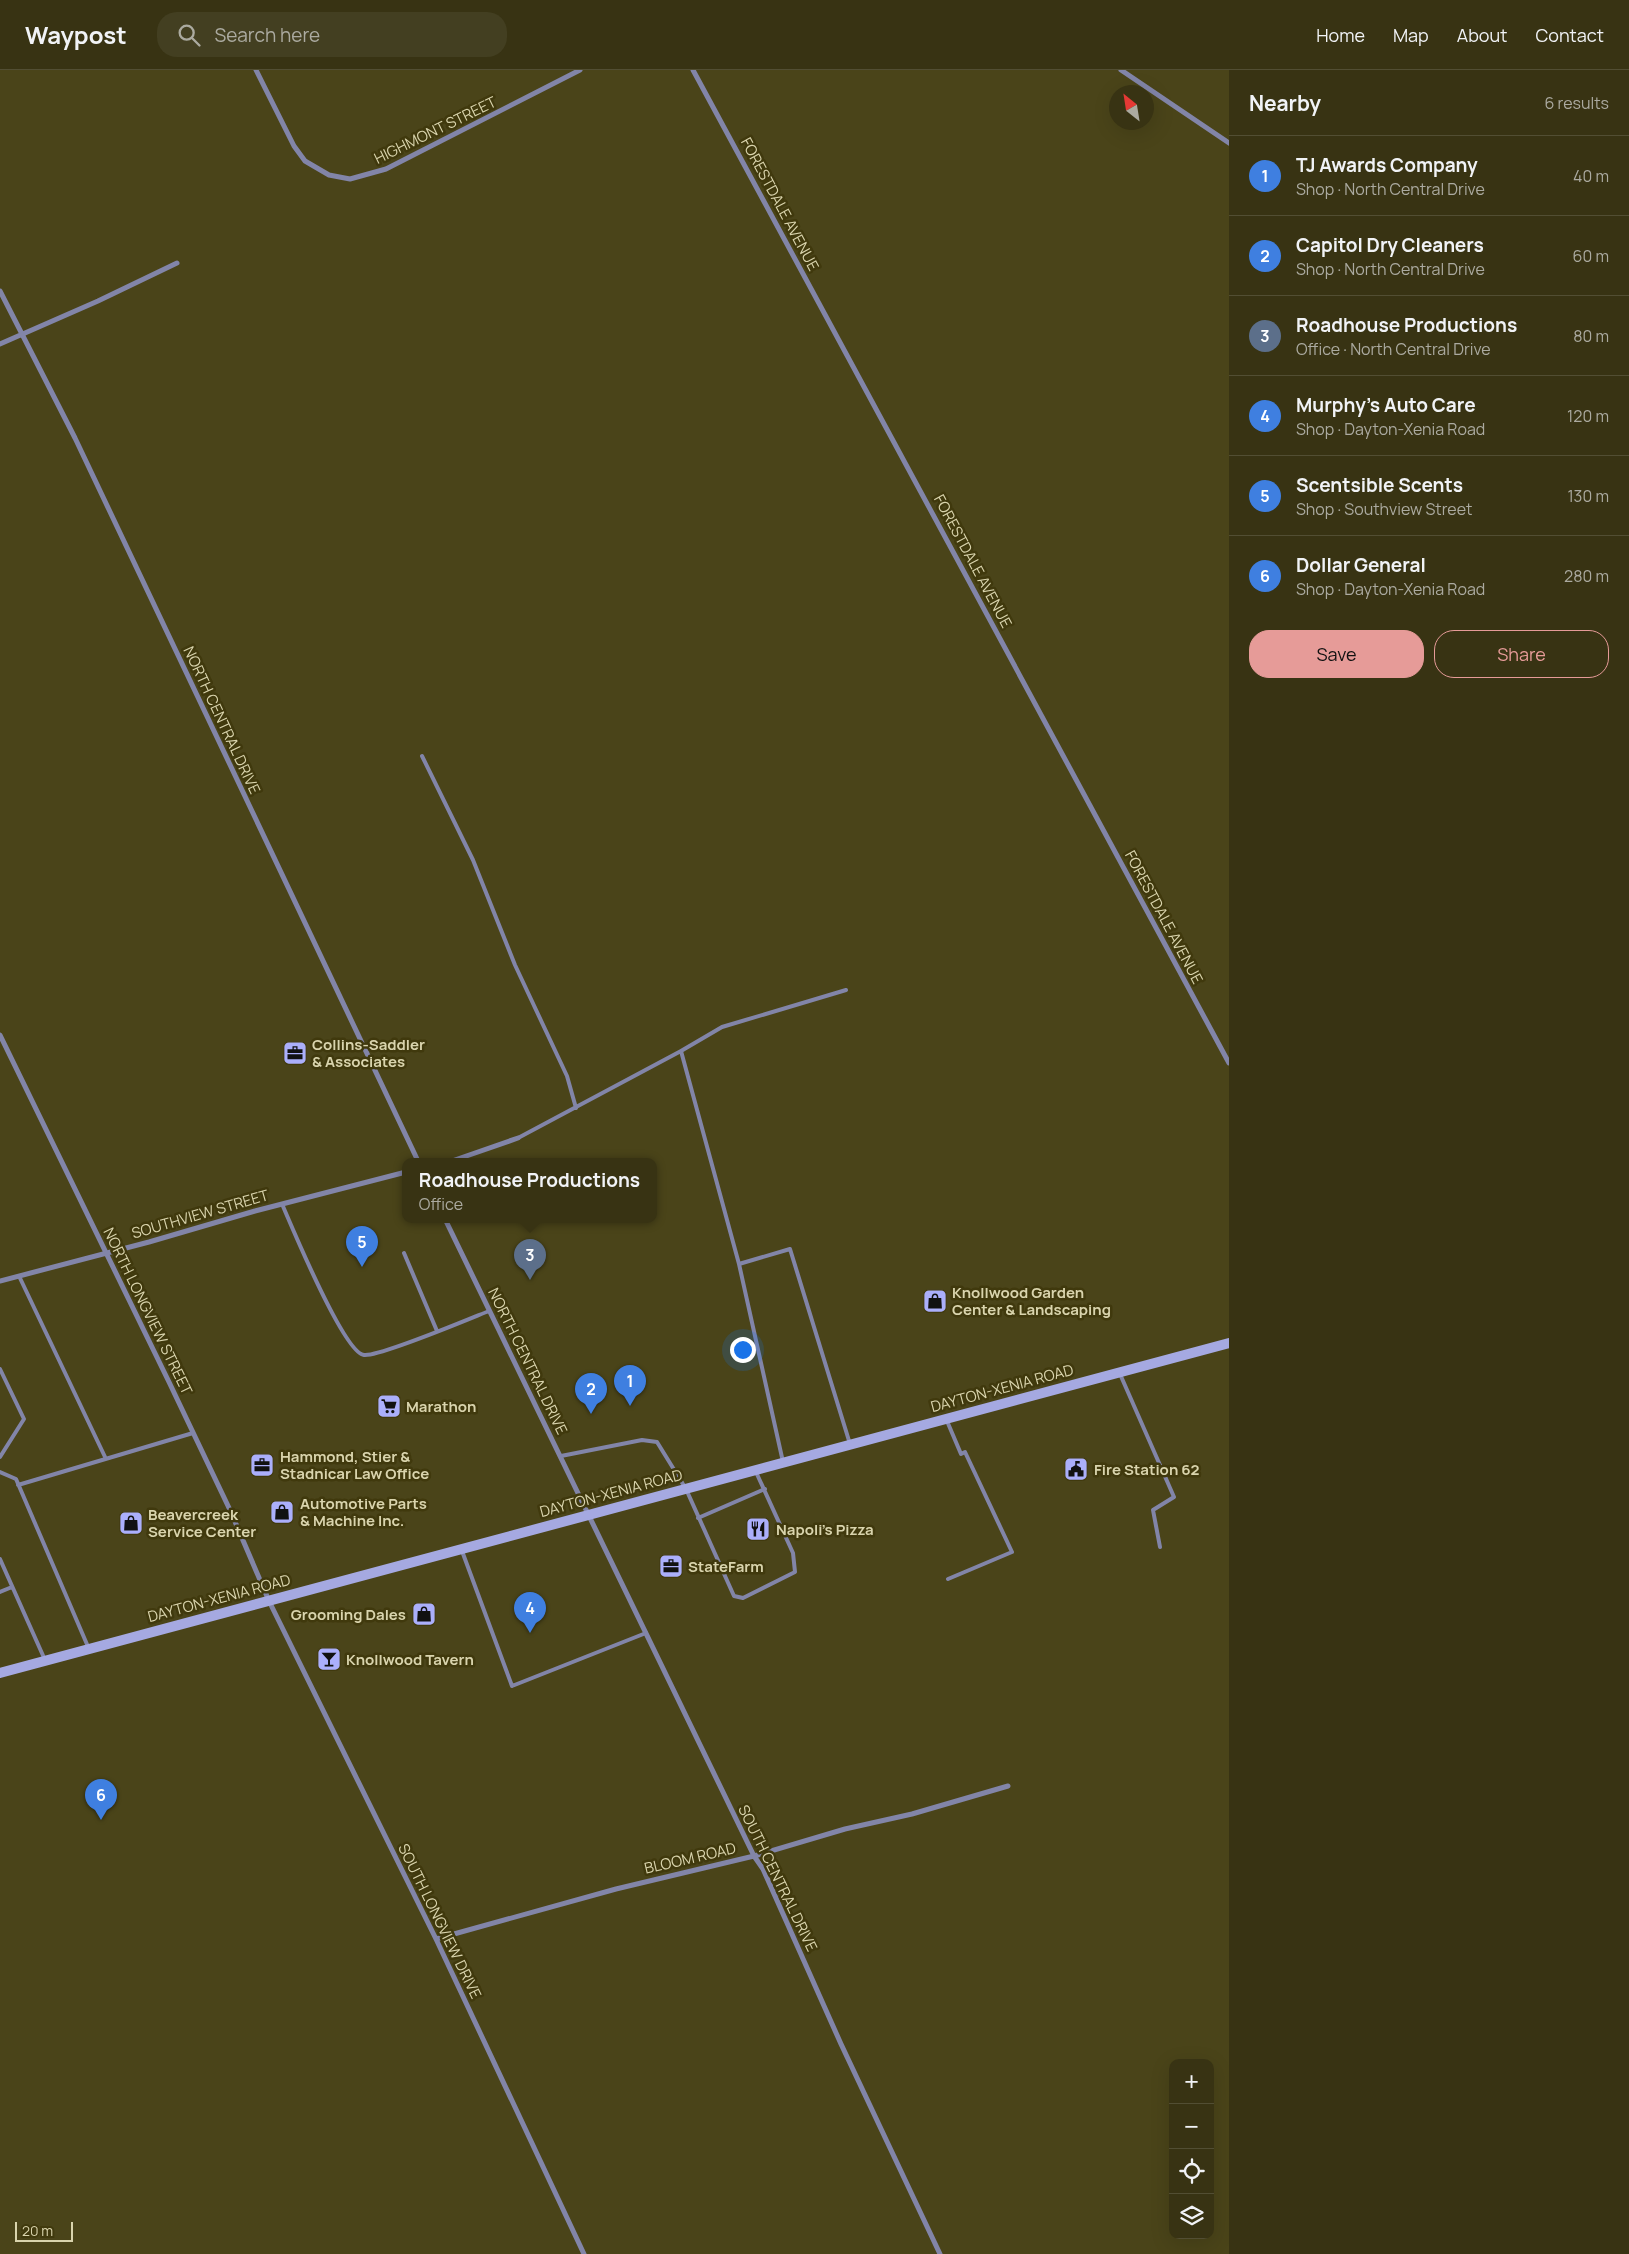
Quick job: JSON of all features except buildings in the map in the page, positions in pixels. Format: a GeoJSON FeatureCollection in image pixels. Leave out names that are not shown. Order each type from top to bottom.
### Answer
{"type":"FeatureCollection","features":[{"type":"Feature","properties":{"kind":"main road","name":"DAYTON-XENIA ROAD"},"geometry":{"type":"LineString","coordinates":[[0,1673],[1229,1343]]}},
{"type":"Feature","properties":{"kind":"street","name":"HIGHMONT STREET"},"geometry":{"type":"LineString","coordinates":[[256,70],[299,154],[312,167],[328,175],[350,178],[370,175],[386,169],[580,70]]}},
{"type":"Feature","properties":{"kind":"street","name":"FORESTDALE AVENUE"},"geometry":{"type":"LineString","coordinates":[[694,70],[1229,1063]]}},
{"type":"Feature","properties":{"kind":"street"},"geometry":{"type":"LineString","coordinates":[[1121,70],[1229,143]]}},
{"type":"Feature","properties":{"kind":"street"},"geometry":{"type":"LineString","coordinates":[[0,344],[98,302],[177,263]]}},
{"type":"Feature","properties":{"kind":"street","name":"NORTH CENTRAL DRIVE"},"geometry":{"type":"LineString","coordinates":[[0,291],[88,465],[417,1158]]}},
{"type":"Feature","properties":{"kind":"street","name":"NORTH LONGVIEW STREET"},"geometry":{"type":"LineString","coordinates":[[0,1035],[230,1510],[269,1601]]}},
{"type":"Feature","properties":{"kind":"street"},"geometry":{"type":"LineString","coordinates":[[461,1158],[518,1138]]}},
{"type":"Feature","properties":{"kind":"street","name":"SOUTHVIEW STREET"},"geometry":{"type":"LineString","coordinates":[[0,1281],[402,1173]]}},
{"type":"Feature","properties":{"kind":"street","name":"NORTH CENTRAL DRIVE"},"geometry":{"type":"LineString","coordinates":[[447,1223],[590,1514]]}},
{"type":"Feature","properties":{"kind":"street","name":"SOUTH CENTRAL DRIVE"},"geometry":{"type":"LineString","coordinates":[[590,1514],[754,1856],[764,1869],[841,2044],[940,2254]]}},
{"type":"Feature","properties":{"kind":"street","name":"SOUTH LONGVIEW DRIVE"},"geometry":{"type":"LineString","coordinates":[[269,1601],[436,1939],[584,2254]]}},
{"type":"Feature","properties":{"kind":"street","name":"BLOOM ROAD"},"geometry":{"type":"LineString","coordinates":[[436,1939],[616,1889],[754,1856],[845,1829],[912,1814],[1008,1786]]}},
{"type":"Feature","properties":{"kind":"lane"},"geometry":{"type":"LineString","coordinates":[[422,756],[473,860],[515,965],[567,1076],[576,1108]]}},
{"type":"Feature","properties":{"kind":"lane"},"geometry":{"type":"LineString","coordinates":[[518,1138],[722,1027],[846,990]]}},
{"type":"Feature","properties":{"kind":"lane"},"geometry":{"type":"LineString","coordinates":[[681,1050],[739,1264],[783,1462]]}},
{"type":"Feature","properties":{"kind":"lane"},"geometry":{"type":"LineString","coordinates":[[282,1204],[307,1262],[345,1338],[354,1351],[364,1356],[383,1351],[489,1312]]}},
{"type":"Feature","properties":{"kind":"lane"},"geometry":{"type":"LineString","coordinates":[[739,1264],[790,1249],[850,1444]]}},
{"type":"Feature","properties":{"kind":"lane"},"geometry":{"type":"LineString","coordinates":[[404,1253],[437,1331]]}},
{"type":"Feature","properties":{"kind":"lane"},"geometry":{"type":"LineString","coordinates":[[19,1276],[106,1459]]}},
{"type":"Feature","properties":{"kind":"lane"},"geometry":{"type":"LineString","coordinates":[[0,1369],[24,1419],[0,1457]]}},
{"type":"Feature","properties":{"kind":"lane"},"geometry":{"type":"LineString","coordinates":[[1119,1372],[1174,1496],[1153,1510],[1160,1547]]}},
{"type":"Feature","properties":{"kind":"lane"},"geometry":{"type":"LineString","coordinates":[[946,1419],[962,1454],[965,1452],[1012,1552],[948,1579]]}},
{"type":"Feature","properties":{"kind":"lane"},"geometry":{"type":"LineString","coordinates":[[18,1485],[193,1433]]}},
{"type":"Feature","properties":{"kind":"lane"},"geometry":{"type":"LineString","coordinates":[[560,1456],[642,1440],[656,1442],[686,1489],[734,1596],[743,1598],[794,1572],[793,1553],[755,1470]]}},
{"type":"Feature","properties":{"kind":"lane"},"geometry":{"type":"LineString","coordinates":[[0,1472],[16,1480],[90,1649]]}},
{"type":"Feature","properties":{"kind":"lane"},"geometry":{"type":"LineString","coordinates":[[698,1518],[765,1489]]}},
{"type":"Feature","properties":{"kind":"lane"},"geometry":{"type":"LineString","coordinates":[[462,1549],[512,1686],[646,1634]]}},
{"type":"Feature","properties":{"kind":"lane"},"geometry":{"type":"LineString","coordinates":[[0,1559],[46,1660]]}},
{"type":"Feature","properties":{"kind":"lane"},"geometry":{"type":"LineString","coordinates":[[0,1592],[12,1587]]}},
{"type":"Feature","properties":{"kind":"place","name":"Collins-Saddler & Associates"},"geometry":{"type":"Point","coordinates":[295,1053]}},
{"type":"Feature","properties":{"kind":"place","name":"Scentsible Scents"},"geometry":{"type":"Point","coordinates":[362,1267]}},
{"type":"Feature","properties":{"kind":"place","name":"Roadhouse Productions"},"geometry":{"type":"Point","coordinates":[530,1280]}},
{"type":"Feature","properties":{"kind":"place","name":"Knollwood Garden Center & Landscaping"},"geometry":{"type":"Point","coordinates":[935,1301]}},
{"type":"Feature","properties":{"kind":"place","name":"Marathon"},"geometry":{"type":"Point","coordinates":[389,1406]}},
{"type":"Feature","properties":{"kind":"place","name":"TJ Awards Company"},"geometry":{"type":"Point","coordinates":[630,1406]}},
{"type":"Feature","properties":{"kind":"place","name":"Capitol Dry Cleaners"},"geometry":{"type":"Point","coordinates":[591,1414]}},
{"type":"Feature","properties":{"kind":"place","name":"Hammond, Stier & Stadnicar Law Office"},"geometry":{"type":"Point","coordinates":[262,1465]}},
{"type":"Feature","properties":{"kind":"place","name":"Fire Station 62"},"geometry":{"type":"Point","coordinates":[1076,1469]}},
{"type":"Feature","properties":{"kind":"place","name":"Automotive Parts & Machine Inc."},"geometry":{"type":"Point","coordinates":[282,1512]}},
{"type":"Feature","properties":{"kind":"place","name":"Beavercreek Service Center"},"geometry":{"type":"Point","coordinates":[131,1523]}},
{"type":"Feature","properties":{"kind":"place","name":"Napoli's Pizza"},"geometry":{"type":"Point","coordinates":[758,1529]}},
{"type":"Feature","properties":{"kind":"place","name":"StateFarm"},"geometry":{"type":"Point","coordinates":[671,1566]}},
{"type":"Feature","properties":{"kind":"place","name":"Grooming Dales"},"geometry":{"type":"Point","coordinates":[424,1614]}},
{"type":"Feature","properties":{"kind":"place","name":"Murphy's Auto Care"},"geometry":{"type":"Point","coordinates":[530,1633]}},
{"type":"Feature","properties":{"kind":"place","name":"Knollwood Tavern"},"geometry":{"type":"Point","coordinates":[329,1659]}},
{"type":"Feature","properties":{"kind":"place","name":"Dollar General"},"geometry":{"type":"Point","coordinates":[101,1820]}}]}
